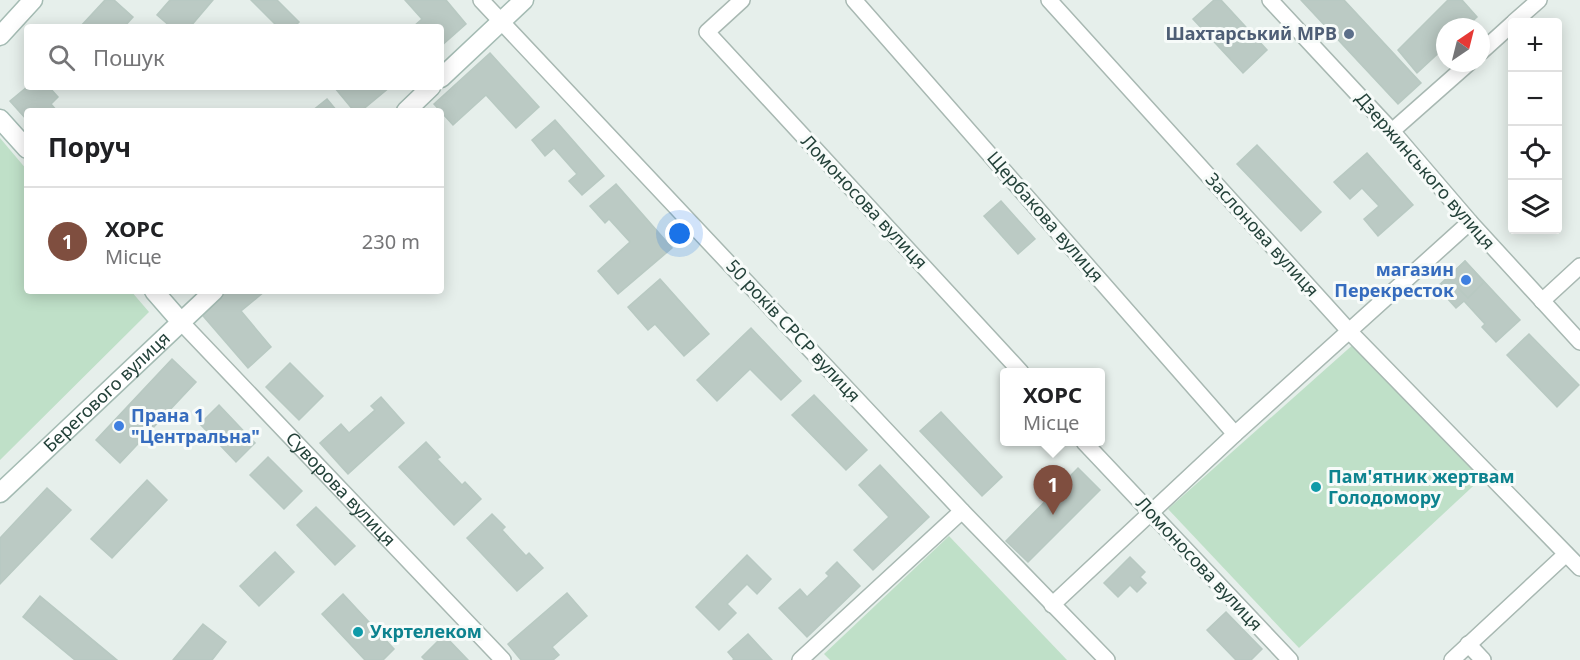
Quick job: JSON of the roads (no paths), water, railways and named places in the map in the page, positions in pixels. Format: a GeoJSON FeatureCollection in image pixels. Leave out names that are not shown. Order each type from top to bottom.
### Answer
{"type":"FeatureCollection","features":[{"type":"Feature","properties":{"kind":"street"},"geometry":{"type":"LineString","coordinates":[[0,36],[33,0]]}},
{"type":"Feature","properties":{"kind":"street","name":"50 років СРСР вулиця"},"geometry":{"type":"LineString","coordinates":[[481,0],[962,511],[1107,660]]}},
{"type":"Feature","properties":{"kind":"street"},"geometry":{"type":"LineString","coordinates":[[444,75],[524,0]]}},
{"type":"Feature","properties":{"kind":"street","name":"Ломоносова вулиця"},"geometry":{"type":"LineString","coordinates":[[742,0],[707,32],[1017,368]]}},
{"type":"Feature","properties":{"kind":"street","name":"Щербакова вулиця"},"geometry":{"type":"LineString","coordinates":[[854,0],[1235,434]]}},
{"type":"Feature","properties":{"kind":"street","name":"Заслонова вулиця"},"geometry":{"type":"LineString","coordinates":[[1049,0],[1350,332],[1580,568]]}},
{"type":"Feature","properties":{"kind":"street","name":"Дзержинського вулиця"},"geometry":{"type":"LineString","coordinates":[[1270,0],[1392,131],[1470,222],[1580,342]]}},
{"type":"Feature","properties":{"kind":"street"},"geometry":{"type":"LineString","coordinates":[[1519,18],[1539,0]]}},
{"type":"Feature","properties":{"kind":"street"},"geometry":{"type":"LineString","coordinates":[[1490,44],[1508,28]]}},
{"type":"Feature","properties":{"kind":"street"},"geometry":{"type":"LineString","coordinates":[[1392,131],[1458,72]]}},
{"type":"Feature","properties":{"kind":"street"},"geometry":{"type":"LineString","coordinates":[[409,108],[428,90]]}},
{"type":"Feature","properties":{"kind":"street"},"geometry":{"type":"LineString","coordinates":[[0,119],[24,146]]}},
{"type":"Feature","properties":{"kind":"street"},"geometry":{"type":"LineString","coordinates":[[1052,605],[1235,434],[1470,222]]}},
{"type":"Feature","properties":{"kind":"street"},"geometry":{"type":"LineString","coordinates":[[1542,301],[1580,266]]}},
{"type":"Feature","properties":{"kind":"street","name":"Суворова вулиця"},"geometry":{"type":"LineString","coordinates":[[157,294],[503,660]]}},
{"type":"Feature","properties":{"kind":"street","name":"Берегового вулиця"},"geometry":{"type":"LineString","coordinates":[[0,493],[211,294]]}},
{"type":"Feature","properties":{"kind":"street","name":"Ломоносова вулиця"},"geometry":{"type":"LineString","coordinates":[[1089,446],[1290,660]]}},
{"type":"Feature","properties":{"kind":"street"},"geometry":{"type":"LineString","coordinates":[[800,660],[962,511]]}},
{"type":"Feature","properties":{"kind":"street"},"geometry":{"type":"LineString","coordinates":[[1452,660],[1566,554]]}},
{"type":"Feature","properties":{"kind":"street"},"geometry":{"type":"LineString","coordinates":[[1468,644],[1483,660]]}},
{"type":"Feature","properties":{"kind":"place","name":"Шахтарський МРВ"},"geometry":{"type":"Point","coordinates":[1349,34]}},
{"type":"Feature","properties":{"kind":"place","name":"магазин Перекресток"},"geometry":{"type":"Point","coordinates":[1466,280]}},
{"type":"Feature","properties":{"kind":"place","name":"Прана 1 \"Центральна\""},"geometry":{"type":"Point","coordinates":[119,426]}},
{"type":"Feature","properties":{"kind":"place","name":"Пам'ятник жертвам Голодомору"},"geometry":{"type":"Point","coordinates":[1316,487]}},
{"type":"Feature","properties":{"kind":"place","name":"ХОРС"},"geometry":{"type":"Point","coordinates":[1053,515]}},
{"type":"Feature","properties":{"kind":"place","name":"Укртелеком"},"geometry":{"type":"Point","coordinates":[358,632]}}]}
